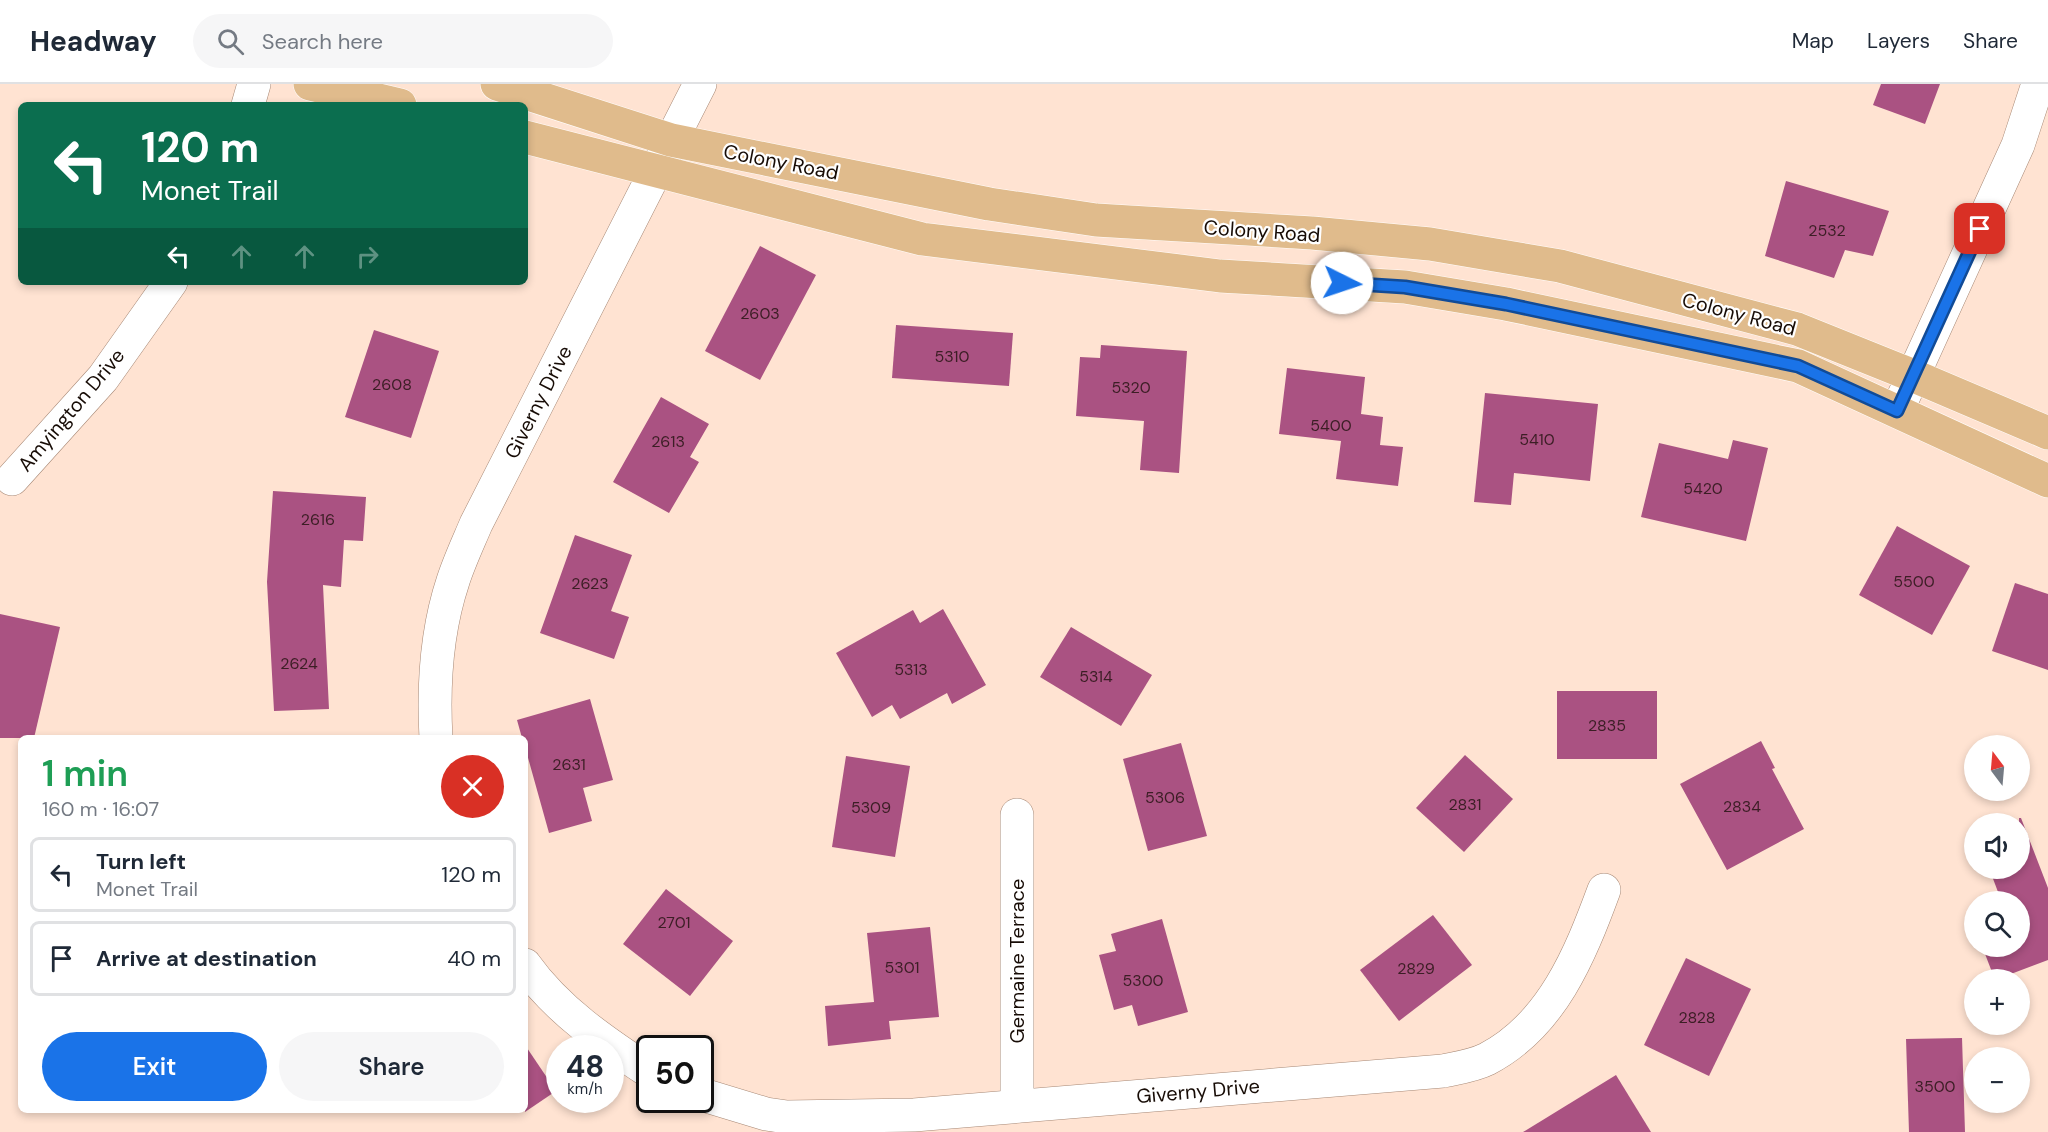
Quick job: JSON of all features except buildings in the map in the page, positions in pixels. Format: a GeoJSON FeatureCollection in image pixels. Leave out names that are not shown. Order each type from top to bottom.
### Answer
{"type":"FeatureCollection","features":[{"type":"Feature","properties":{"kind":"main road"},"geometry":{"type":"LineString","coordinates":[[310,84],[387,102]]}},
{"type":"Feature","properties":{"kind":"main road","name":"Colony Road"},"geometry":{"type":"LineString","coordinates":[[497,84],[671,140],[989,204],[1084,218],[1312,233],[1430,244],[1560,266],[1797,329],[2048,433]]}},
{"type":"Feature","properties":{"kind":"main road","name":"Colony Road"},"geometry":{"type":"LineString","coordinates":[[528,137],[922,239],[1220,276],[1405,287],[1506,304],[1798,366],[1950,438],[2048,481]]}},
{"type":"Feature","properties":{"kind":"street"},"geometry":{"type":"LineString","coordinates":[[249,102],[254,84]]}},
{"type":"Feature","properties":{"kind":"street","name":"Giverny Drive"},"geometry":{"type":"LineString","coordinates":[[436,735],[434,695],[438,641],[453,581],[476,525],[700,84]]}},
{"type":"Feature","properties":{"kind":"street"},"geometry":{"type":"LineString","coordinates":[[1897,411],[2018,144],[2038,84]]}},
{"type":"Feature","properties":{"kind":"street","name":"Amyington Drive"},"geometry":{"type":"LineString","coordinates":[[12,479],[103,378],[169,285]]}},
{"type":"Feature","properties":{"kind":"street","name":"Germaine Terrace"},"geometry":{"type":"LineString","coordinates":[[1017,815],[1017,1106]]}},
{"type":"Feature","properties":{"kind":"street","name":"Giverny Drive"},"geometry":{"type":"LineString","coordinates":[[714,1099],[766,1114],[787,1117],[914,1114],[1443,1071],[1473,1064],[1487,1059],[1511,1043],[1547,1008],[1565,983],[1590,930],[1604,890]]}},
{"type":"Feature","properties":{"kind":"street"},"geometry":{"type":"LineString","coordinates":[[528,969],[550,995],[597,1037],[636,1063]]}},
{"type":"Feature","properties":{"kind":"route"},"geometry":{"type":"LineString","coordinates":[[1342,283],[1405,287],[1506,304],[1798,366],[1897,411],[1980,229]]}}]}
